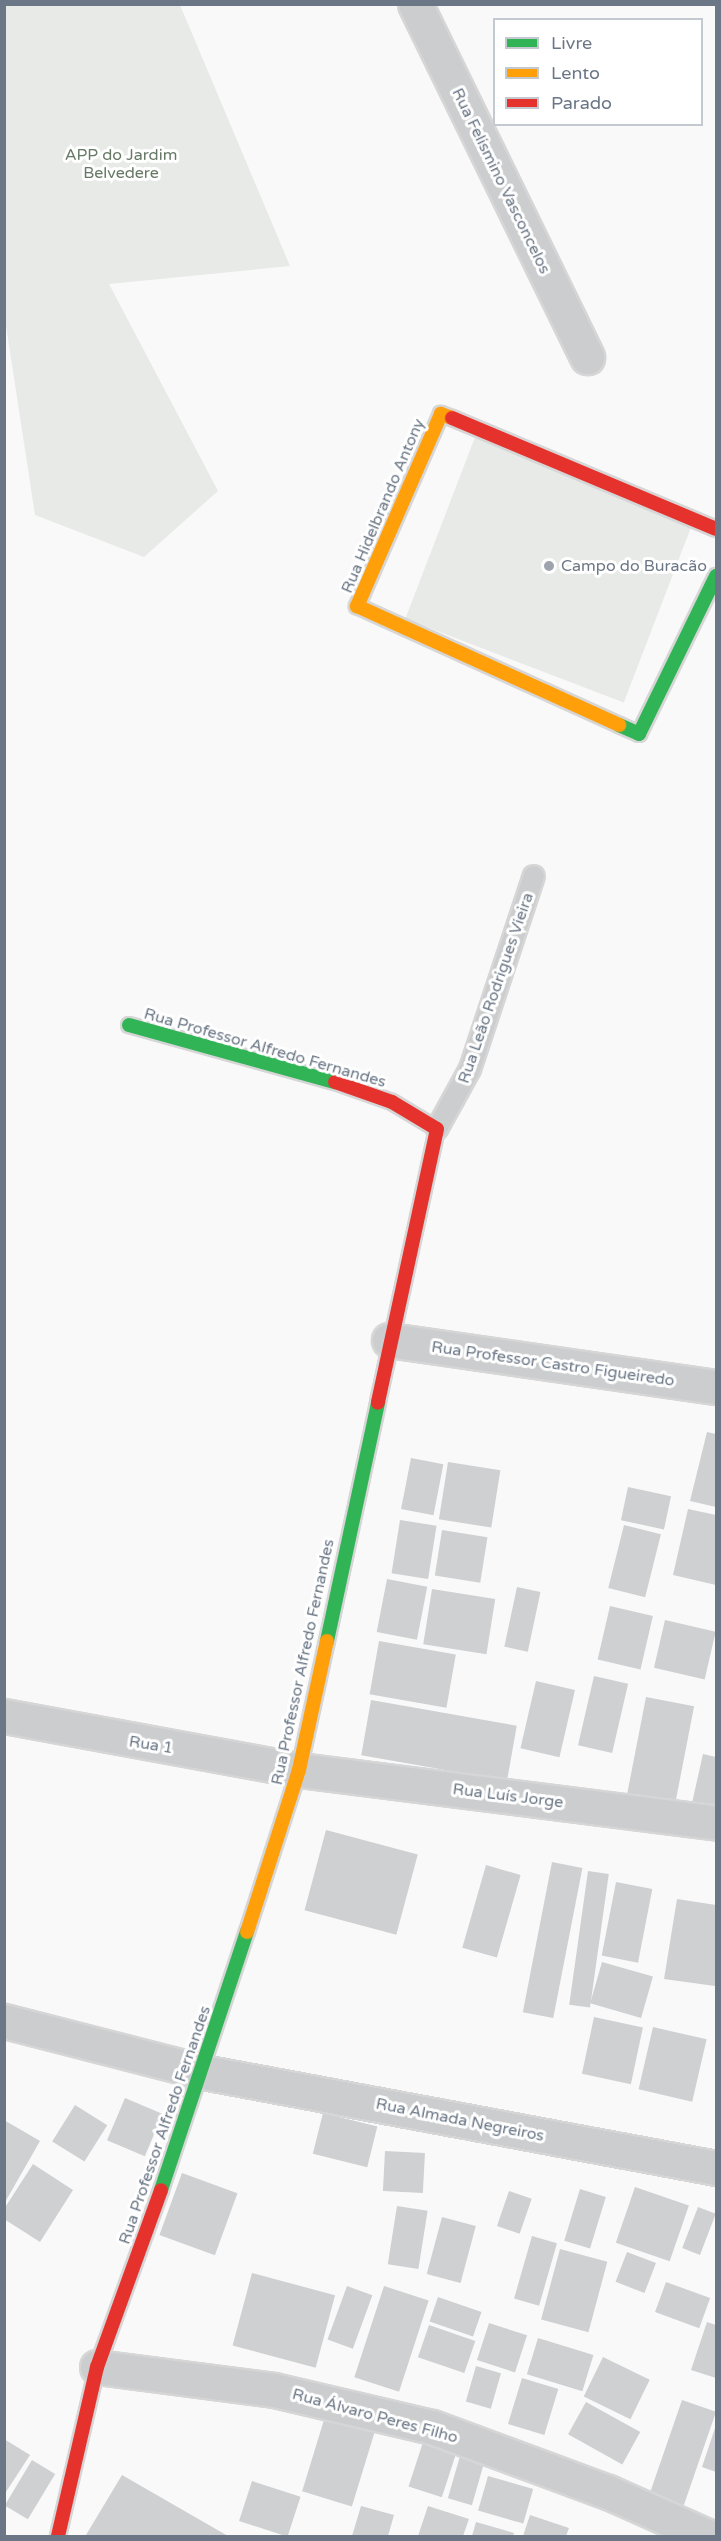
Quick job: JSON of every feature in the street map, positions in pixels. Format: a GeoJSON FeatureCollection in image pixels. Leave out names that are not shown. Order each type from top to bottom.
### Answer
{"type":"FeatureCollection","features":[{"type":"Feature","properties":{"kind":"street","name":"Rua Felismino Vasconcelos"},"geometry":{"type":"LineString","coordinates":[[415,4],[587,357]]}},
{"type":"Feature","properties":{"kind":"street","name":"Rua Hidelbrando Antony"},"geometry":{"type":"LineString","coordinates":[[717,529],[441,414],[357,606],[639,734],[717,576]]}},
{"type":"Feature","properties":{"kind":"street","name":"Rua Professor Alfredo Fernandes"},"geometry":{"type":"LineString","coordinates":[[58,2536],[97,2367],[203,2072],[299,1770],[389,1340],[436,1129],[392,1102],[345,1085],[129,1025]]}},
{"type":"Feature","properties":{"kind":"street","name":"Rua Professor Castro Figueiredo"},"geometry":{"type":"LineString","coordinates":[[389,1340],[717,1387]]}},
{"type":"Feature","properties":{"kind":"street","name":"Rua 1"},"geometry":{"type":"LineString","coordinates":[[4,1716],[299,1770]]}},
{"type":"Feature","properties":{"kind":"street","name":"Rua Luís Jorge"},"geometry":{"type":"LineString","coordinates":[[299,1770],[717,1823]]}},
{"type":"Feature","properties":{"kind":"street","name":"Rua Almada Negreiros"},"geometry":{"type":"LineString","coordinates":[[4,2021],[203,2072],[717,2168]]}},
{"type":"Feature","properties":{"kind":"street","name":"Rua Álvaro Peres Filho"},"geometry":{"type":"LineString","coordinates":[[97,2367],[274,2390],[432,2427],[608,2492],[707,2536]]}},
{"type":"Feature","properties":{"kind":"lane","name":"Rua Leão Rodrigues Vieira"},"geometry":{"type":"LineString","coordinates":[[436,1129],[470,1069],[534,876]]}},
{"type":"Feature","properties":{"kind":"green space","name":"APP do Jardim Belvedere"},"geometry":{"type":"Polygon","coordinates":[[[4,5],[180,5],[290,266],[109,284],[218,491],[144,557],[35,515],[5,319],[4,5]]]}},
{"type":"Feature","properties":{"kind":"green space","name":"Campo do Buracão"},"geometry":{"type":"Polygon","coordinates":[[[477,432],[695,516],[624,703],[405,619],[477,432]]]}},
{"type":"Feature","properties":{"kind":"building"},"geometry":{"type":"Polygon","coordinates":[[[707,1432],[716,1434],[716,1507],[690,1501],[707,1432]]]}},
{"type":"Feature","properties":{"kind":"building"},"geometry":{"type":"Polygon","coordinates":[[[411,1458],[443,1464],[433,1515],[401,1509],[411,1458]]]}},
{"type":"Feature","properties":{"kind":"building"},"geometry":{"type":"Polygon","coordinates":[[[448,1462],[500,1470],[491,1528],[439,1519],[448,1462]]]}},
{"type":"Feature","properties":{"kind":"building"},"geometry":{"type":"Polygon","coordinates":[[[628,1487],[671,1496],[664,1529],[621,1520],[628,1487]]]}},
{"type":"Feature","properties":{"kind":"building"},"geometry":{"type":"Polygon","coordinates":[[[688,1509],[716,1515],[716,1585],[673,1575],[688,1509]]]}},
{"type":"Feature","properties":{"kind":"building"},"geometry":{"type":"Polygon","coordinates":[[[400,1520],[437,1526],[428,1579],[392,1573],[400,1520]]]}},
{"type":"Feature","properties":{"kind":"building"},"geometry":{"type":"Polygon","coordinates":[[[624,1525],[661,1534],[645,1597],[608,1588],[624,1525]]]}},
{"type":"Feature","properties":{"kind":"building"},"geometry":{"type":"Polygon","coordinates":[[[442,1530],[487,1537],[480,1583],[435,1575],[442,1530]]]}},
{"type":"Feature","properties":{"kind":"building"},"geometry":{"type":"Polygon","coordinates":[[[387,1579],[427,1587],[417,1640],[377,1632],[387,1579]]]}},
{"type":"Feature","properties":{"kind":"building"},"geometry":{"type":"Polygon","coordinates":[[[517,1587],[540,1592],[528,1652],[504,1647],[517,1587]]]}},
{"type":"Feature","properties":{"kind":"building"},"geometry":{"type":"Polygon","coordinates":[[[432,1589],[495,1599],[486,1654],[423,1644],[432,1589]]]}},
{"type":"Feature","properties":{"kind":"building"},"geometry":{"type":"Polygon","coordinates":[[[610,1606],[653,1616],[640,1669],[598,1660],[610,1606]]]}},
{"type":"Feature","properties":{"kind":"building"},"geometry":{"type":"Polygon","coordinates":[[[665,1620],[716,1632],[705,1679],[654,1668],[665,1620]]]}},
{"type":"Feature","properties":{"kind":"building"},"geometry":{"type":"Polygon","coordinates":[[[379,1641],[456,1655],[446,1708],[370,1694],[379,1641]]]}},
{"type":"Feature","properties":{"kind":"building"},"geometry":{"type":"Polygon","coordinates":[[[594,1676],[628,1684],[612,1753],[578,1745],[594,1676]]]}},
{"type":"Feature","properties":{"kind":"building"},"geometry":{"type":"Polygon","coordinates":[[[536,1681],[575,1690],[559,1757],[520,1748],[536,1681]]]}},
{"type":"Feature","properties":{"kind":"building"},"geometry":{"type":"Polygon","coordinates":[[[646,1697],[694,1706],[674,1810],[626,1801],[646,1697]]]}},
{"type":"Feature","properties":{"kind":"building"},"geometry":{"type":"Polygon","coordinates":[[[371,1700],[517,1726],[507,1781],[361,1755],[371,1700]]]}},
{"type":"Feature","properties":{"kind":"building"},"geometry":{"type":"Polygon","coordinates":[[[703,1754],[716,1757],[716,1808],[692,1803],[703,1754]]]}},
{"type":"Feature","properties":{"kind":"building"},"geometry":{"type":"Polygon","coordinates":[[[326,1830],[418,1855],[396,1935],[305,1910],[326,1830]]]}},
{"type":"Feature","properties":{"kind":"building"},"geometry":{"type":"Polygon","coordinates":[[[552,1862],[582,1868],[553,2018],[523,2012],[552,1862]]]}},
{"type":"Feature","properties":{"kind":"building"},"geometry":{"type":"Polygon","coordinates":[[[486,1865],[521,1875],[497,1958],[462,1948],[486,1865]]]}},
{"type":"Feature","properties":{"kind":"building"},"geometry":{"type":"Polygon","coordinates":[[[588,1871],[609,1874],[590,2008],[569,2005],[588,1871]]]}},
{"type":"Feature","properties":{"kind":"building"},"geometry":{"type":"Polygon","coordinates":[[[616,1882],[652,1889],[638,1963],[602,1956],[616,1882]]]}},
{"type":"Feature","properties":{"kind":"building"},"geometry":{"type":"Polygon","coordinates":[[[677,1899],[716,1905],[715,1986],[664,1979],[677,1899]]]}},
{"type":"Feature","properties":{"kind":"building"},"geometry":{"type":"Polygon","coordinates":[[[602,1962],[653,1977],[641,2018],[590,2003],[602,1962]]]}},
{"type":"Feature","properties":{"kind":"building"},"geometry":{"type":"Polygon","coordinates":[[[594,2017],[643,2027],[631,2084],[582,2074],[594,2017]]]}},
{"type":"Feature","properties":{"kind":"building"},"geometry":{"type":"Polygon","coordinates":[[[653,2027],[707,2039],[692,2102],[639,2089],[653,2027]]]}},
{"type":"Feature","properties":{"kind":"building"},"geometry":{"type":"Polygon","coordinates":[[[125,2098],[163,2114],[145,2156],[107,2140],[125,2098]]]}},
{"type":"Feature","properties":{"kind":"building"},"geometry":{"type":"Polygon","coordinates":[[[75,2105],[107,2125],[84,2162],[52,2141],[75,2105]]]}},
{"type":"Feature","properties":{"kind":"building"},"geometry":{"type":"Polygon","coordinates":[[[323,2113],[377,2127],[367,2167],[313,2154],[323,2113]]]}},
{"type":"Feature","properties":{"kind":"building"},"geometry":{"type":"Polygon","coordinates":[[[4,2120],[40,2141],[4,2204],[4,2120]]]}},
{"type":"Feature","properties":{"kind":"building"},"geometry":{"type":"Polygon","coordinates":[[[385,2151],[425,2153],[423,2193],[383,2191],[385,2151]]]}},
{"type":"Feature","properties":{"kind":"building"},"geometry":{"type":"Polygon","coordinates":[[[33,2164],[73,2190],[40,2242],[4,2219],[4,2209],[33,2164]]]}},
{"type":"Feature","properties":{"kind":"building"},"geometry":{"type":"Polygon","coordinates":[[[182,2173],[237,2193],[215,2255],[159,2235],[182,2173]]]}},
{"type":"Feature","properties":{"kind":"building"},"geometry":{"type":"Polygon","coordinates":[[[635,2187],[689,2206],[670,2261],[616,2243],[635,2187]]]}},
{"type":"Feature","properties":{"kind":"building"},"geometry":{"type":"Polygon","coordinates":[[[580,2189],[606,2197],[590,2249],[564,2241],[580,2189]]]}},
{"type":"Feature","properties":{"kind":"building"},"geometry":{"type":"Polygon","coordinates":[[[509,2191],[532,2199],[520,2234],[497,2226],[509,2191]]]}},
{"type":"Feature","properties":{"kind":"building"},"geometry":{"type":"Polygon","coordinates":[[[397,2206],[428,2211],[418,2269],[388,2264],[397,2206]]]}},
{"type":"Feature","properties":{"kind":"building"},"geometry":{"type":"Polygon","coordinates":[[[698,2207],[716,2214],[700,2255],[682,2248],[698,2207]]]}},
{"type":"Feature","properties":{"kind":"building"},"geometry":{"type":"Polygon","coordinates":[[[442,2217],[476,2226],[461,2283],[427,2274],[442,2217]]]}},
{"type":"Feature","properties":{"kind":"building"},"geometry":{"type":"Polygon","coordinates":[[[532,2236],[557,2243],[539,2306],[514,2298],[532,2236]]]}},
{"type":"Feature","properties":{"kind":"building"},"geometry":{"type":"Polygon","coordinates":[[[560,2249],[607,2262],[588,2332],[541,2320],[560,2249]]]}},
{"type":"Feature","properties":{"kind":"building"},"geometry":{"type":"Polygon","coordinates":[[[627,2252],[656,2263],[644,2293],[616,2282],[627,2252]]]}},
{"type":"Feature","properties":{"kind":"building"},"geometry":{"type":"Polygon","coordinates":[[[252,2273],[335,2295],[316,2368],[233,2345],[252,2273]]]}},
{"type":"Feature","properties":{"kind":"building"},"geometry":{"type":"Polygon","coordinates":[[[666,2282],[710,2298],[699,2328],[655,2312],[666,2282]]]}},
{"type":"Feature","properties":{"kind":"building"},"geometry":{"type":"Polygon","coordinates":[[[347,2286],[372,2295],[353,2349],[328,2340],[347,2286]]]}},
{"type":"Feature","properties":{"kind":"building"},"geometry":{"type":"Polygon","coordinates":[[[384,2286],[429,2301],[399,2392],[354,2377],[384,2286]]]}},
{"type":"Feature","properties":{"kind":"building"},"geometry":{"type":"Polygon","coordinates":[[[438,2297],[481,2312],[473,2337],[430,2322],[438,2297]]]}},
{"type":"Feature","properties":{"kind":"building"},"geometry":{"type":"Polygon","coordinates":[[[707,2322],[716,2325],[716,2378],[691,2370],[707,2322]]]}},
{"type":"Feature","properties":{"kind":"building"},"geometry":{"type":"Polygon","coordinates":[[[489,2323],[527,2335],[515,2372],[477,2360],[489,2323]]]}},
{"type":"Feature","properties":{"kind":"building"},"geometry":{"type":"Polygon","coordinates":[[[429,2325],[475,2341],[464,2373],[418,2357],[429,2325]]]}},
{"type":"Feature","properties":{"kind":"building"},"geometry":{"type":"Polygon","coordinates":[[[538,2338],[593,2355],[582,2391],[527,2374],[538,2338]]]}},
{"type":"Feature","properties":{"kind":"building"},"geometry":{"type":"Polygon","coordinates":[[[603,2357],[650,2380],[630,2419],[584,2397],[603,2357]]]}},
{"type":"Feature","properties":{"kind":"building"},"geometry":{"type":"Polygon","coordinates":[[[476,2366],[501,2373],[491,2409],[466,2402],[476,2366]]]}},
{"type":"Feature","properties":{"kind":"building"},"geometry":{"type":"Polygon","coordinates":[[[522,2378],[558,2389],[544,2435],[508,2424],[522,2378]]]}},
{"type":"Feature","properties":{"kind":"building"},"geometry":{"type":"Polygon","coordinates":[[[682,2400],[716,2412],[684,2505],[650,2494],[682,2400]]]}},
{"type":"Feature","properties":{"kind":"building"},"geometry":{"type":"Polygon","coordinates":[[[586,2402],[640,2432],[622,2464],[568,2434],[586,2402]]]}},
{"type":"Feature","properties":{"kind":"building"},"geometry":{"type":"Polygon","coordinates":[[[327,2410],[377,2425],[352,2506],[302,2491],[327,2410]]]}},
{"type":"Feature","properties":{"kind":"building"},"geometry":{"type":"Polygon","coordinates":[[[716,2425],[716,2472],[702,2467],[716,2425]]]}},
{"type":"Feature","properties":{"kind":"building"},"geometry":{"type":"Polygon","coordinates":[[[4,2439],[30,2455],[4,2495],[4,2439]]]}},
{"type":"Feature","properties":{"kind":"building"},"geometry":{"type":"Polygon","coordinates":[[[424,2439],[457,2450],[442,2497],[409,2487],[424,2439]]]}},
{"type":"Feature","properties":{"kind":"building"},"geometry":{"type":"Polygon","coordinates":[[[460,2456],[484,2463],[472,2505],[448,2498],[460,2456]]]}},
{"type":"Feature","properties":{"kind":"building"},"geometry":{"type":"Polygon","coordinates":[[[32,2460],[55,2474],[28,2519],[5,2505],[32,2460]]]}},
{"type":"Feature","properties":{"kind":"building"},"geometry":{"type":"Polygon","coordinates":[[[122,2475],[228,2536],[86,2535],[122,2475]]]}},
{"type":"Feature","properties":{"kind":"building"},"geometry":{"type":"Polygon","coordinates":[[[488,2476],[533,2489],[523,2524],[478,2511],[488,2476]]]}},
{"type":"Feature","properties":{"kind":"building"},"geometry":{"type":"Polygon","coordinates":[[[252,2481],[301,2497],[288,2536],[239,2521],[252,2481]]]}},
{"type":"Feature","properties":{"kind":"building"},"geometry":{"type":"Polygon","coordinates":[[[361,2506],[394,2515],[388,2536],[352,2536],[361,2506]]]}},
{"type":"Feature","properties":{"kind":"building"},"geometry":{"type":"Polygon","coordinates":[[[428,2506],[469,2519],[463,2536],[418,2536],[428,2506]]]}},
{"type":"Feature","properties":{"kind":"building"},"geometry":{"type":"Polygon","coordinates":[[[530,2515],[569,2528],[566,2536],[523,2536],[530,2515]]]}},
{"type":"Feature","properties":{"kind":"building"},"geometry":{"type":"Polygon","coordinates":[[[476,2522],[514,2533],[513,2536],[472,2536],[476,2522]]]}},
{"type":"Feature","properties":{"kind":"traffic: fast"},"geometry":{"type":"LineString","coordinates":[[619,725],[639,734],[716,576]]}},
{"type":"Feature","properties":{"kind":"traffic: fast"},"geometry":{"type":"LineString","coordinates":[[129,1025],[335,1082]]}},
{"type":"Feature","properties":{"kind":"traffic: fast"},"geometry":{"type":"LineString","coordinates":[[327,1641],[378,1403]]}},
{"type":"Feature","properties":{"kind":"traffic: fast"},"geometry":{"type":"LineString","coordinates":[[161,2190],[247,1932]]}},
{"type":"Feature","properties":{"kind":"traffic: slow"},"geometry":{"type":"LineString","coordinates":[[452,418],[441,414],[357,606],[619,725]]}},
{"type":"Feature","properties":{"kind":"traffic: slow"},"geometry":{"type":"LineString","coordinates":[[247,1932],[299,1770],[327,1641]]}},
{"type":"Feature","properties":{"kind":"traffic: jam"},"geometry":{"type":"LineString","coordinates":[[452,418],[716,529]]}},
{"type":"Feature","properties":{"kind":"traffic: jam"},"geometry":{"type":"LineString","coordinates":[[335,1082],[392,1102],[437,1129],[378,1403]]}},
{"type":"Feature","properties":{"kind":"traffic: jam"},"geometry":{"type":"LineString","coordinates":[[58,2536],[97,2367],[161,2190]]}},
{"type":"Feature","properties":{"kind":"place","name":"Campo do Buracão"},"geometry":{"type":"Point","coordinates":[549,566]}}]}
